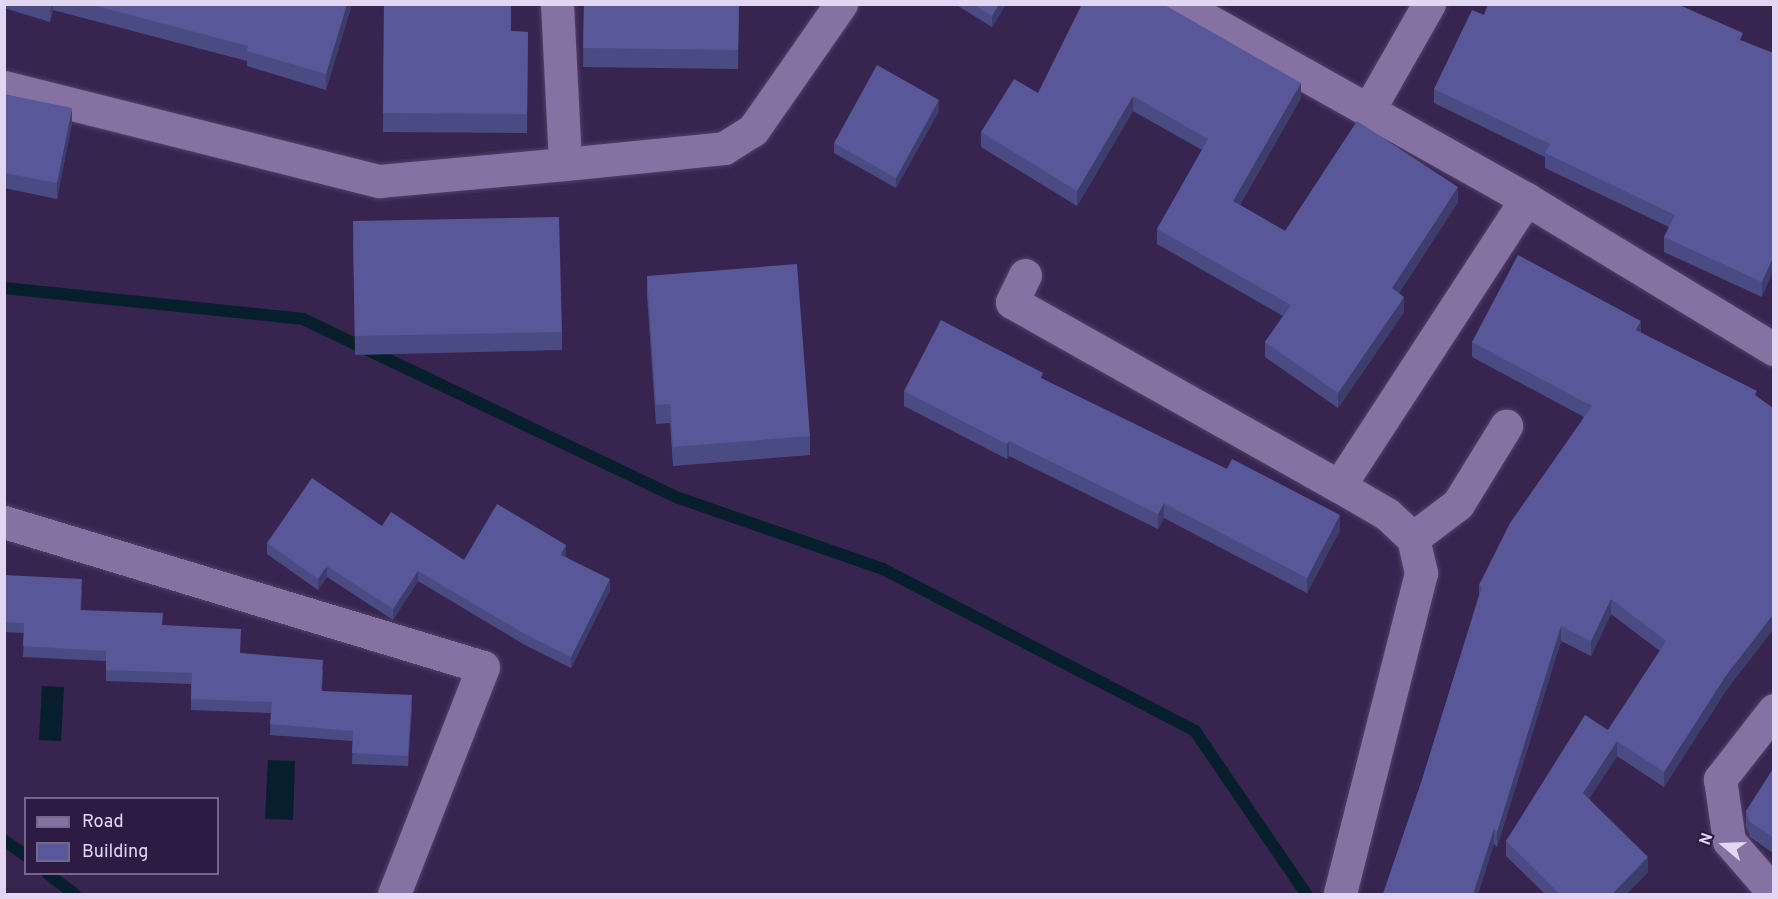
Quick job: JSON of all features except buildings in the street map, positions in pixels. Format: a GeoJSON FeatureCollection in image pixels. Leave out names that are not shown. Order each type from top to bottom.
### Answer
{"type":"FeatureCollection","features":[{"type":"Feature","properties":{"kind":"street"},"geometry":{"type":"LineString","coordinates":[[557,4],[565,164]]}},
{"type":"Feature","properties":{"kind":"street"},"geometry":{"type":"LineString","coordinates":[[4,87],[379,181],[565,164],[724,148],[753,130],[841,4]]}},
{"type":"Feature","properties":{"kind":"street"},"geometry":{"type":"LineString","coordinates":[[1179,4],[1526,199],[1773,349]]}},
{"type":"Feature","properties":{"kind":"street"},"geometry":{"type":"LineString","coordinates":[[1369,109],[1429,4]]}},
{"type":"Feature","properties":{"kind":"street"},"geometry":{"type":"LineString","coordinates":[[1339,486],[1526,199]]}},
{"type":"Feature","properties":{"kind":"street"},"geometry":{"type":"LineString","coordinates":[[1025,275],[1012,302],[1387,514],[1413,538],[1421,573],[1340,894]]}},
{"type":"Feature","properties":{"kind":"street"},"geometry":{"type":"LineString","coordinates":[[1413,538],[1458,504],[1506,426]]}},
{"type":"Feature","properties":{"kind":"street"},"geometry":{"type":"LineString","coordinates":[[4,522],[483,667],[394,894]]}},
{"type":"Feature","properties":{"kind":"street"},"geometry":{"type":"LineString","coordinates":[[1773,710],[1720,779],[1729,842],[1773,893]]}},
{"type":"Feature","properties":{"kind":"water"},"geometry":{"type":"Polygon","coordinates":[[[42,686],[64,687],[61,741],[39,740],[42,686]]]}},
{"type":"Feature","properties":{"kind":"water"},"geometry":{"type":"Polygon","coordinates":[[[268,760],[295,761],[293,820],[265,819],[268,760]]]}},
{"type":"Feature","properties":{"kind":"waterway"},"geometry":{"type":"LineString","coordinates":[[4,288],[303,319],[679,498],[883,569],[1195,731],[1306,894]]}},
{"type":"Feature","properties":{"kind":"waterway"},"geometry":{"type":"LineString","coordinates":[[4,840],[24,855]]}},
{"type":"Feature","properties":{"kind":"waterway"},"geometry":{"type":"LineString","coordinates":[[49,875],[75,894]]}}]}
